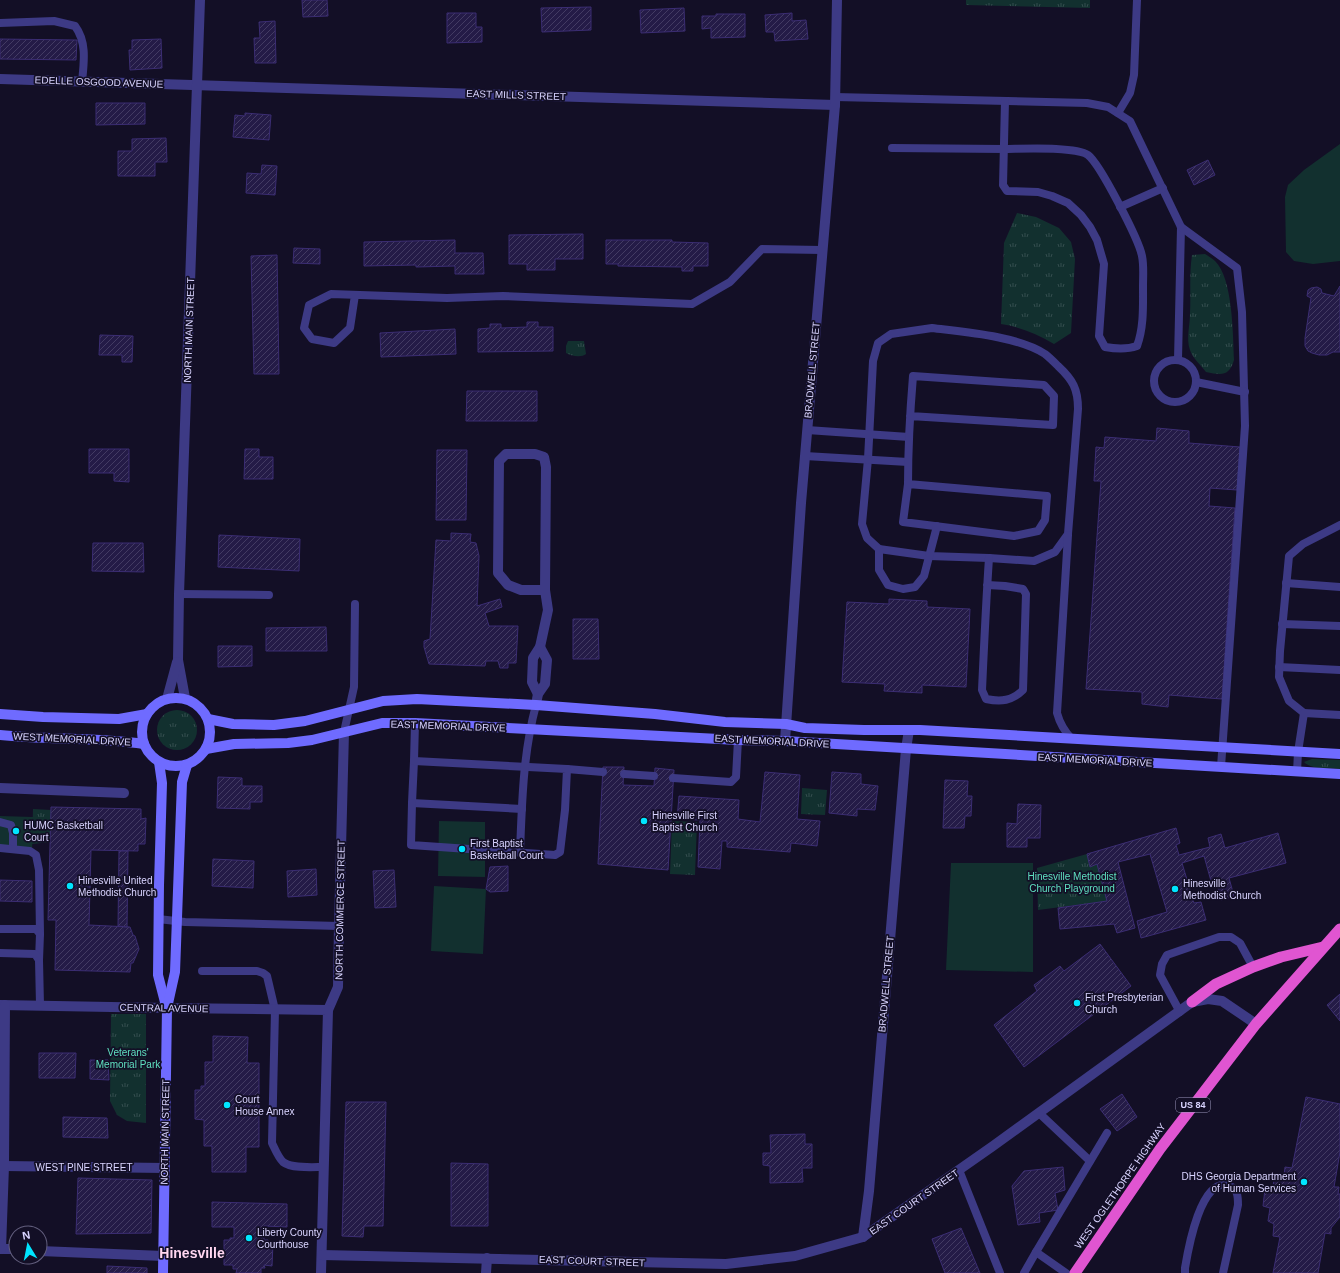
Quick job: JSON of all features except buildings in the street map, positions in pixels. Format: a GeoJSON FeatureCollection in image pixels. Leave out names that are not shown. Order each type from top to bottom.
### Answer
{"type":"FeatureCollection","features":[{"type":"Feature","properties":{"kind":"highway","name":"US 84"},"geometry":{"type":"LineString","coordinates":[[1324,947],[1340,929]]}},
{"type":"Feature","properties":{"kind":"highway"},"geometry":{"type":"LineString","coordinates":[[1192,1002],[1216,984],[1253,967],[1281,957],[1324,947]]}},
{"type":"Feature","properties":{"kind":"highway","name":"WEST OGLETHORPE HIGHWAY"},"geometry":{"type":"LineString","coordinates":[[1075,1273],[1160,1149],[1256,1024],[1324,947]]}},
{"type":"Feature","properties":{"kind":"main road"},"geometry":{"type":"LineString","coordinates":[[177,697],[185,698],[200,707],[208,719],[210,731],[206,749],[200,757],[187,765],[174,766],[159,762],[152,756],[144,744],[142,726],[150,709],[158,703],[177,697]]}},
{"type":"Feature","properties":{"kind":"main road","name":"EAST MEMORIAL DRIVE"},"geometry":{"type":"LineString","coordinates":[[208,719],[233,724],[274,725],[305,722],[382,702],[417,699],[536,705],[654,714],[725,722],[786,724],[805,728],[909,730],[1340,754]]}},
{"type":"Feature","properties":{"kind":"main road","name":"WEST MEMORIAL DRIVE"},"geometry":{"type":"LineString","coordinates":[[0,714],[119,719],[147,714]]}},
{"type":"Feature","properties":{"kind":"main road","name":"EAST MEMORIAL DRIVE"},"geometry":{"type":"LineString","coordinates":[[206,749],[234,744],[288,743],[312,740],[382,723],[415,723],[738,740],[785,741],[1340,774]]}},
{"type":"Feature","properties":{"kind":"main road","name":"WEST MEMORIAL DRIVE"},"geometry":{"type":"LineString","coordinates":[[0,735],[18,737],[120,740],[144,744]]}},
{"type":"Feature","properties":{"kind":"main road","name":"NORTH MAIN STREET"},"geometry":{"type":"LineString","coordinates":[[159,762],[162,783],[158,975],[167,1008]]}},
{"type":"Feature","properties":{"kind":"main road","name":"NORTH MAIN STREET"},"geometry":{"type":"LineString","coordinates":[[163,1273],[167,1008],[174,972],[182,782],[187,765]]}},
{"type":"Feature","properties":{"kind":"street","name":"NORTH MAIN STREET"},"geometry":{"type":"LineString","coordinates":[[185,698],[178,660],[179,594],[200,0]]}},
{"type":"Feature","properties":{"kind":"street","name":"BRADWELL STREET"},"geometry":{"type":"LineString","coordinates":[[785,741],[807,430],[835,101],[836,0]]}},
{"type":"Feature","properties":{"kind":"street","name":"EDELLE OSGOOD AVENUE"},"geometry":{"type":"LineString","coordinates":[[0,79],[197,86]]}},
{"type":"Feature","properties":{"kind":"street","name":"EAST MILLS STREET"},"geometry":{"type":"LineString","coordinates":[[197,86],[835,101]]}},
{"type":"Feature","properties":{"kind":"street"},"geometry":{"type":"LineString","coordinates":[[536,705],[538,694],[545,684],[547,660],[540,647],[548,610],[545,590],[546,467],[544,458],[535,454],[506,454],[499,461],[498,573],[508,585],[521,590],[545,590]]}},
{"type":"Feature","properties":{"kind":"street","name":"NORTH MAIN STREET"},"geometry":{"type":"LineString","coordinates":[[167,699],[178,660]]}},
{"type":"Feature","properties":{"kind":"street","name":"BRADWELL STREET"},"geometry":{"type":"LineString","coordinates":[[863,1237],[870,1184],[906,749],[909,730]]}},
{"type":"Feature","properties":{"kind":"street","name":"NORTH COMMERCE STREET"},"geometry":{"type":"LineString","coordinates":[[321,1273],[328,1010],[338,987],[344,732]]}},
{"type":"Feature","properties":{"kind":"street"},"geometry":{"type":"LineString","coordinates":[[0,788],[124,793]]}},
{"type":"Feature","properties":{"kind":"street"},"geometry":{"type":"LineString","coordinates":[[1192,1002],[1208,999],[1222,1002],[1256,1024]]}},
{"type":"Feature","properties":{"kind":"street","name":"EAST COURT STREET"},"geometry":{"type":"LineString","coordinates":[[322,1254],[726,1264],[795,1256],[863,1237],[1039,1113],[1192,1002]]}},
{"type":"Feature","properties":{"kind":"street"},"geometry":{"type":"LineString","coordinates":[[0,1249],[4,1166],[3,1005]]}},
{"type":"Feature","properties":{"kind":"street","name":"CENTRAL AVENUE"},"geometry":{"type":"LineString","coordinates":[[3,1005],[328,1010]]}},
{"type":"Feature","properties":{"kind":"street","name":"WEST PINE STREET"},"geometry":{"type":"LineString","coordinates":[[4,1166],[164,1168]]}},
{"type":"Feature","properties":{"kind":"street"},"geometry":{"type":"LineString","coordinates":[[48,1250],[163,1256]]}},
{"type":"Feature","properties":{"kind":"street"},"geometry":{"type":"LineString","coordinates":[[486,1273],[487,1258]]}},
{"type":"Feature","properties":{"kind":"lane"},"geometry":{"type":"LineString","coordinates":[[1118,113],[1130,93],[1134,75],[1137,0]]}},
{"type":"Feature","properties":{"kind":"lane"},"geometry":{"type":"LineString","coordinates":[[0,23],[54,21],[75,26],[83,40],[84,58],[82,82]]}},
{"type":"Feature","properties":{"kind":"lane"},"geometry":{"type":"LineString","coordinates":[[835,101],[1005,101],[1088,103],[1108,107],[1130,120],[1181,227],[1178,360]]}},
{"type":"Feature","properties":{"kind":"lane"},"geometry":{"type":"LineString","coordinates":[[892,148],[1004,149],[1072,150],[1088,155],[1102,173],[1120,207],[1142,255],[1142,326],[1137,346],[1129,349],[1105,347],[1099,336],[1104,264],[1097,240],[1081,215],[1068,203],[1052,196],[1038,192],[1007,191],[1003,186],[1004,149],[1005,101]]}},
{"type":"Feature","properties":{"kind":"lane"},"geometry":{"type":"LineString","coordinates":[[1120,207],[1163,188]]}},
{"type":"Feature","properties":{"kind":"lane"},"geometry":{"type":"LineString","coordinates":[[1181,227],[1237,268],[1242,312],[1244,434],[1221,767]]}},
{"type":"Feature","properties":{"kind":"lane"},"geometry":{"type":"LineString","coordinates":[[355,295],[350,328],[334,343],[312,339],[304,328],[308,305],[331,294],[447,298],[503,296],[692,304],[730,282],[762,248],[822,250]]}},
{"type":"Feature","properties":{"kind":"lane"},"geometry":{"type":"LineString","coordinates":[[1068,534],[1055,552],[1034,561],[930,556],[879,549],[867,538],[862,524],[868,459],[873,360],[878,343],[891,334],[932,328],[981,334],[1020,343],[1045,354],[1066,373],[1074,385],[1078,396],[1068,534],[1058,713],[1060,723],[1072,739]]}},
{"type":"Feature","properties":{"kind":"lane"},"geometry":{"type":"LineString","coordinates":[[1178,360],[1188,364],[1194,372],[1196,382],[1194,390],[1189,397],[1182,401],[1173,402],[1165,400],[1158,395],[1154,388],[1153,379],[1157,368],[1166,361],[1178,360]]}},
{"type":"Feature","properties":{"kind":"lane"},"geometry":{"type":"LineString","coordinates":[[908,484],[1047,496],[1045,520],[1038,531],[1014,536],[903,522],[908,484],[908,438],[913,376],[1044,385],[1054,396],[1053,425],[910,416]]}},
{"type":"Feature","properties":{"kind":"lane"},"geometry":{"type":"LineString","coordinates":[[1196,382],[1244,392]]}},
{"type":"Feature","properties":{"kind":"lane"},"geometry":{"type":"LineString","coordinates":[[807,430],[908,438]]}},
{"type":"Feature","properties":{"kind":"lane"},"geometry":{"type":"LineString","coordinates":[[805,456],[908,462]]}},
{"type":"Feature","properties":{"kind":"lane"},"geometry":{"type":"LineString","coordinates":[[1340,525],[1303,544],[1289,556],[1279,667],[1279,677],[1289,701],[1304,713],[1340,714]]}},
{"type":"Feature","properties":{"kind":"lane"},"geometry":{"type":"LineString","coordinates":[[879,549],[879,570],[888,585],[903,589],[915,587],[924,576],[937,526]]}},
{"type":"Feature","properties":{"kind":"lane"},"geometry":{"type":"LineString","coordinates":[[987,585],[1023,589],[1026,594],[1023,690],[1017,696],[1008,700],[997,701],[986,699],[982,690],[987,585],[989,558]]}},
{"type":"Feature","properties":{"kind":"lane"},"geometry":{"type":"LineString","coordinates":[[1286,583],[1340,587]]}},
{"type":"Feature","properties":{"kind":"lane"},"geometry":{"type":"LineString","coordinates":[[179,594],[269,595]]}},
{"type":"Feature","properties":{"kind":"lane"},"geometry":{"type":"LineString","coordinates":[[344,732],[354,688],[355,604]]}},
{"type":"Feature","properties":{"kind":"lane"},"geometry":{"type":"LineString","coordinates":[[1282,624],[1340,626]]}},
{"type":"Feature","properties":{"kind":"lane"},"geometry":{"type":"LineString","coordinates":[[1279,667],[1340,670]]}},
{"type":"Feature","properties":{"kind":"lane"},"geometry":{"type":"LineString","coordinates":[[520,852],[524,767],[530,729],[536,705]]}},
{"type":"Feature","properties":{"kind":"lane"},"geometry":{"type":"LineString","coordinates":[[1297,772],[1298,752],[1304,713]]}},
{"type":"Feature","properties":{"kind":"lane"},"geometry":{"type":"LineString","coordinates":[[415,723],[411,845],[555,855],[560,852],[565,810],[567,769]]}},
{"type":"Feature","properties":{"kind":"lane"},"geometry":{"type":"LineString","coordinates":[[673,778],[731,782],[736,777],[738,740]]}},
{"type":"Feature","properties":{"kind":"lane"},"geometry":{"type":"LineString","coordinates":[[414,761],[603,772]]}},
{"type":"Feature","properties":{"kind":"lane"},"geometry":{"type":"LineString","coordinates":[[624,774],[654,776]]}},
{"type":"Feature","properties":{"kind":"lane"},"geometry":{"type":"LineString","coordinates":[[412,803],[522,809]]}},
{"type":"Feature","properties":{"kind":"lane"},"geometry":{"type":"LineString","coordinates":[[0,822],[11,825],[13,833],[13,849]]}},
{"type":"Feature","properties":{"kind":"lane"},"geometry":{"type":"LineString","coordinates":[[0,848],[30,851],[36,855],[39,870],[40,1005]]}},
{"type":"Feature","properties":{"kind":"lane"},"geometry":{"type":"LineString","coordinates":[[158,919],[176,921],[339,926]]}},
{"type":"Feature","properties":{"kind":"lane"},"geometry":{"type":"LineString","coordinates":[[0,929],[36,929],[40,934]]}},
{"type":"Feature","properties":{"kind":"lane"},"geometry":{"type":"LineString","coordinates":[[1180,1012],[1160,975],[1162,964],[1167,955],[1219,937],[1231,937],[1240,943],[1253,967]]}},
{"type":"Feature","properties":{"kind":"lane"},"geometry":{"type":"LineString","coordinates":[[0,953],[35,954],[39,960]]}},
{"type":"Feature","properties":{"kind":"lane"},"geometry":{"type":"LineString","coordinates":[[202,971],[257,971],[267,976],[275,1010],[272,1142],[284,1163],[297,1166],[324,1167]]}},
{"type":"Feature","properties":{"kind":"lane"},"geometry":{"type":"LineString","coordinates":[[1039,1113],[1090,1161]]}},
{"type":"Feature","properties":{"kind":"lane"},"geometry":{"type":"LineString","coordinates":[[1024,1273],[1107,1133]]}},
{"type":"Feature","properties":{"kind":"lane"},"geometry":{"type":"LineString","coordinates":[[959,1170],[1000,1273]]}},
{"type":"Feature","properties":{"kind":"lane"},"geometry":{"type":"LineString","coordinates":[[1185,1273],[1192,1232],[1198,1214],[1212,1191],[1220,1186],[1228,1185],[1234,1188],[1238,1194],[1238,1205],[1223,1273]]}},
{"type":"Feature","properties":{"kind":"lane"},"geometry":{"type":"LineString","coordinates":[[1036,1252],[1066,1273]]}},
{"type":"Feature","properties":{"kind":"green space"},"geometry":{"type":"Polygon","coordinates":[[[966,0],[1090,0],[1090,8],[966,5],[966,0]]]}},
{"type":"Feature","properties":{"kind":"green space"},"geometry":{"type":"Polygon","coordinates":[[[1340,144],[1340,261],[1313,264],[1294,261],[1286,252],[1285,197],[1288,185],[1304,170],[1340,144]]]}},
{"type":"Feature","properties":{"kind":"green space"},"geometry":{"type":"Polygon","coordinates":[[[1017,213],[1036,217],[1059,228],[1071,242],[1075,259],[1071,333],[1054,344],[1029,331],[1001,324],[1004,243],[1017,213]]]}},
{"type":"Feature","properties":{"kind":"green space"},"geometry":{"type":"Polygon","coordinates":[[[1205,254],[1215,261],[1221,269],[1229,293],[1234,360],[1230,369],[1224,374],[1206,372],[1193,356],[1189,346],[1188,337],[1192,255],[1205,254]]]}},
{"type":"Feature","properties":{"kind":"green space"},"geometry":{"type":"Polygon","coordinates":[[[568,341],[584,341],[586,354],[576,356],[566,353],[568,341]]]}},
{"type":"Feature","properties":{"kind":"green space"},"geometry":{"type":"Polygon","coordinates":[[[181,710],[188,713],[194,719],[197,730],[196,738],[188,747],[181,750],[173,750],[166,747],[158,738],[157,726],[160,719],[169,711],[181,710]]]}},
{"type":"Feature","properties":{"kind":"green space"},"geometry":{"type":"Polygon","coordinates":[[[1312,759],[1340,760],[1340,769],[1316,767],[1307,765],[1304,762],[1312,759]]]}},
{"type":"Feature","properties":{"kind":"green space"},"geometry":{"type":"Polygon","coordinates":[[[802,788],[827,790],[825,815],[801,814],[802,788]]]}},
{"type":"Feature","properties":{"kind":"green space"},"geometry":{"type":"Polygon","coordinates":[[[33,809],[51,810],[50,842],[32,844],[33,809]]]}},
{"type":"Feature","properties":{"kind":"green space","name":"HUMC Basketball Court"},"geometry":{"type":"Polygon","coordinates":[[[0,816],[33,817],[32,853],[0,852],[0,816]]]}},
{"type":"Feature","properties":{"kind":"green space","name":"First Baptist Basketball Court"},"geometry":{"type":"Polygon","coordinates":[[[439,821],[485,822],[485,877],[438,876],[439,821]]]}},
{"type":"Feature","properties":{"kind":"green space"},"geometry":{"type":"Polygon","coordinates":[[[672,821],[697,822],[695,875],[670,874],[672,821]]]}},
{"type":"Feature","properties":{"kind":"green space","name":"Hinesville Methodist Church Playground"},"geometry":{"type":"Polygon","coordinates":[[[1087,854],[1090,866],[1097,864],[1107,901],[1038,910],[1037,868],[1087,854]]]}},
{"type":"Feature","properties":{"kind":"green space"},"geometry":{"type":"Polygon","coordinates":[[[951,863],[1033,863],[1033,972],[946,970],[951,863]]]}},
{"type":"Feature","properties":{"kind":"green space"},"geometry":{"type":"Polygon","coordinates":[[[434,886],[486,889],[483,954],[431,951],[434,886]]]}},
{"type":"Feature","properties":{"kind":"green space","name":"Veterans' Memorial Park"},"geometry":{"type":"Polygon","coordinates":[[[111,1014],[146,1014],[146,1123],[127,1121],[117,1115],[110,1101],[111,1014]]]}},
{"type":"Feature","properties":{"kind":"place","name":"Hinesville First Baptist Church"},"geometry":{"type":"Point","coordinates":[644,821]}},
{"type":"Feature","properties":{"kind":"place","name":"HUMC Basketball Court"},"geometry":{"type":"Point","coordinates":[16,831]}},
{"type":"Feature","properties":{"kind":"place","name":"First Baptist Basketball Court"},"geometry":{"type":"Point","coordinates":[462,849]}},
{"type":"Feature","properties":{"kind":"place","name":"Hinesville United Methodist Church"},"geometry":{"type":"Point","coordinates":[70,886]}},
{"type":"Feature","properties":{"kind":"place","name":"Hinesville Methodist Church"},"geometry":{"type":"Point","coordinates":[1175,889]}},
{"type":"Feature","properties":{"kind":"place","name":"First Presbyterian Church"},"geometry":{"type":"Point","coordinates":[1077,1003]}},
{"type":"Feature","properties":{"kind":"place","name":"Court House Annex"},"geometry":{"type":"Point","coordinates":[227,1105]}},
{"type":"Feature","properties":{"kind":"place","name":"DHS Georgia Department of Human Services"},"geometry":{"type":"Point","coordinates":[1304,1182]}},
{"type":"Feature","properties":{"kind":"place","name":"Liberty County Courthouse"},"geometry":{"type":"Point","coordinates":[249,1238]}},
{"type":"Feature","properties":{"kind":"district","name":"Hinesville"},"geometry":{"type":"Point","coordinates":[192,1253]}}]}
